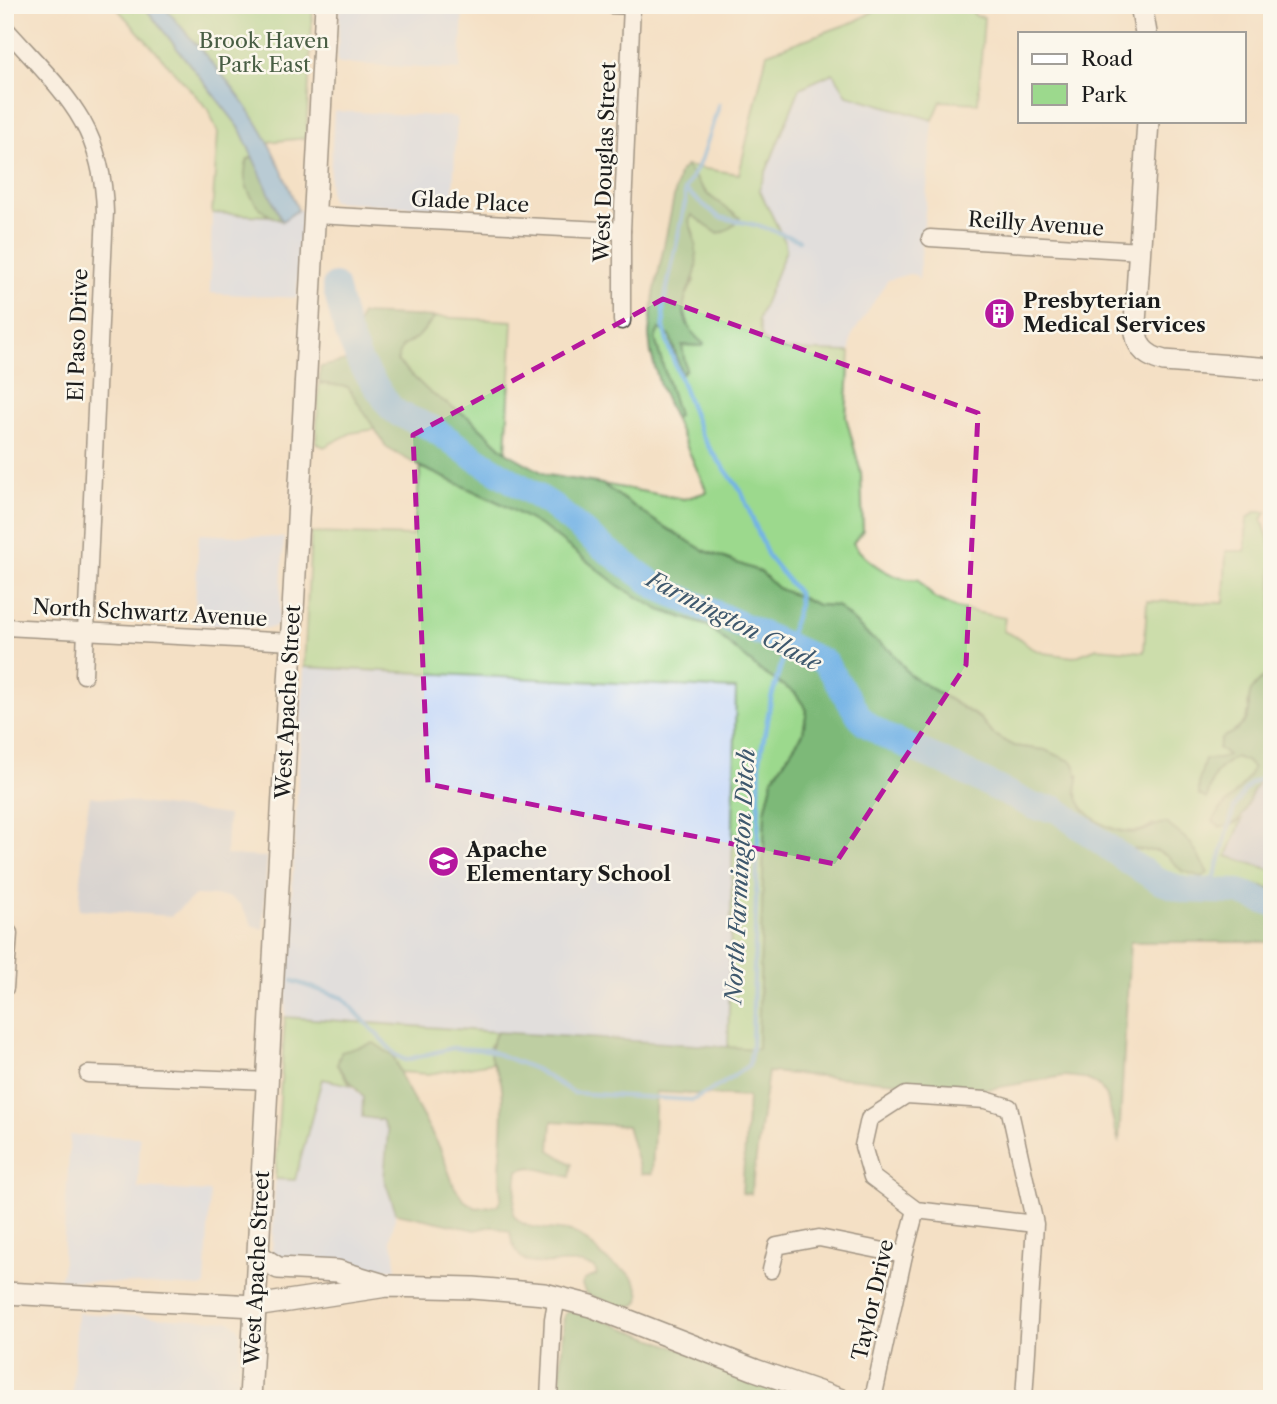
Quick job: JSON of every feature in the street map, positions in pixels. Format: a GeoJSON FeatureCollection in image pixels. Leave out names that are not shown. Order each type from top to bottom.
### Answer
{"type":"FeatureCollection","features":[{"type":"Feature","properties":{"kind":"main road","name":"West Apache Street"},"geometry":{"type":"LineString","coordinates":[[250,1399],[326,5]]}},
{"type":"Feature","properties":{"kind":"main road"},"geometry":{"type":"LineString","coordinates":[[1142,5],[1146,32]]}},
{"type":"Feature","properties":{"kind":"main road"},"geometry":{"type":"LineString","coordinates":[[1148,122],[1136,336],[1143,352],[1164,361],[1272,369]]}},
{"type":"Feature","properties":{"kind":"main road"},"geometry":{"type":"LineString","coordinates":[[258,1255],[278,1268],[338,1271],[387,1286]]}},
{"type":"Feature","properties":{"kind":"main road"},"geometry":{"type":"LineString","coordinates":[[5,1293],[255,1306],[387,1286],[473,1288],[557,1297],[591,1306],[755,1370],[839,1399]]}},
{"type":"Feature","properties":{"kind":"street"},"geometry":{"type":"LineString","coordinates":[[611,5],[632,6]]}},
{"type":"Feature","properties":{"kind":"street","name":"West Douglas Street"},"geometry":{"type":"LineString","coordinates":[[622,321],[622,231],[632,6]]}},
{"type":"Feature","properties":{"kind":"street","name":"El Paso Drive"},"geometry":{"type":"LineString","coordinates":[[5,28],[78,112],[91,137],[103,176],[105,212],[84,675]]}},
{"type":"Feature","properties":{"kind":"street","name":"Glade Place"},"geometry":{"type":"LineString","coordinates":[[315,215],[622,231]]}},
{"type":"Feature","properties":{"kind":"street","name":"Reilly Avenue"},"geometry":{"type":"LineString","coordinates":[[930,238],[1140,251]]}},
{"type":"Feature","properties":{"kind":"street","name":"North Schwartz Avenue"},"geometry":{"type":"LineString","coordinates":[[5,627],[292,642]]}},
{"type":"Feature","properties":{"kind":"street"},"geometry":{"type":"LineString","coordinates":[[5,988],[9,933]]}},
{"type":"Feature","properties":{"kind":"street"},"geometry":{"type":"LineString","coordinates":[[88,1074],[268,1081]]}},
{"type":"Feature","properties":{"kind":"street"},"geometry":{"type":"LineString","coordinates":[[1024,1399],[1035,1224],[1009,1107],[986,1100],[906,1095],[869,1119],[863,1146],[872,1177],[916,1210],[1035,1224]]}},
{"type":"Feature","properties":{"kind":"street","name":"Taylor Drive"},"geometry":{"type":"LineString","coordinates":[[873,1399],[916,1210]]}},
{"type":"Feature","properties":{"kind":"street"},"geometry":{"type":"LineString","coordinates":[[771,1270],[777,1246],[819,1238],[904,1255]]}},
{"type":"Feature","properties":{"kind":"street"},"geometry":{"type":"LineString","coordinates":[[549,1399],[553,1318],[557,1297]]}},
{"type":"Feature","properties":{"kind":"highlighted area"},"geometry":{"type":"Polygon","coordinates":[[[663,299],[978,413],[966,665],[835,864],[428,784],[413,435],[663,299]]]}},
{"type":"Feature","properties":{"kind":"shaded area"},"geometry":{"type":"Polygon","coordinates":[[[340,5],[463,6],[460,70],[337,63],[340,5]]]}},
{"type":"Feature","properties":{"kind":"shaded area"},"geometry":{"type":"Polygon","coordinates":[[[833,73],[847,95],[933,120],[919,281],[916,275],[909,274],[888,280],[851,337],[850,352],[786,350],[769,345],[762,339],[758,328],[758,320],[785,242],[759,189],[800,88],[833,73]]]}},
{"type":"Feature","properties":{"kind":"shaded area"},"geometry":{"type":"Polygon","coordinates":[[[334,111],[457,117],[452,210],[332,201],[329,194],[334,111]]]}},
{"type":"Feature","properties":{"kind":"shaded area"},"geometry":{"type":"Polygon","coordinates":[[[302,210],[297,298],[210,293],[212,213],[268,216],[282,221],[302,210]]]}},
{"type":"Feature","properties":{"kind":"shaded area"},"geometry":{"type":"Polygon","coordinates":[[[199,534],[284,538],[277,626],[270,628],[194,624],[199,534]]]}},
{"type":"Feature","properties":{"kind":"shaded area"},"geometry":{"type":"Polygon","coordinates":[[[304,667],[736,689],[728,1048],[285,1017],[304,667]]]}},
{"type":"Feature","properties":{"kind":"shaded area"},"geometry":{"type":"Polygon","coordinates":[[[1272,779],[1272,870],[1227,856],[1255,786],[1272,779]]]}},
{"type":"Feature","properties":{"kind":"shaded area"},"geometry":{"type":"Polygon","coordinates":[[[90,796],[228,815],[226,855],[267,857],[263,930],[253,926],[240,904],[228,897],[196,895],[171,916],[79,909],[84,832],[90,796]]]}},
{"type":"Feature","properties":{"kind":"shaded area"},"geometry":{"type":"Polygon","coordinates":[[[322,1079],[351,1085],[382,1120],[388,1131],[384,1178],[396,1213],[390,1241],[395,1252],[396,1270],[286,1264],[276,1259],[272,1251],[275,1179],[295,1180],[322,1079]]]}},
{"type":"Feature","properties":{"kind":"shaded area"},"geometry":{"type":"Polygon","coordinates":[[[70,1135],[140,1137],[138,1188],[210,1192],[205,1287],[58,1280],[62,1272],[70,1135]]]}},
{"type":"Feature","properties":{"kind":"shaded area"},"geometry":{"type":"Polygon","coordinates":[[[77,1313],[230,1321],[238,1327],[240,1335],[237,1399],[72,1399],[77,1313]]]}},
{"type":"Feature","properties":{"kind":"green space"},"geometry":{"type":"Polygon","coordinates":[[[114,5],[143,5],[239,127],[254,157],[248,159],[255,202],[268,216],[212,213],[218,133],[208,109],[114,5]]]}},
{"type":"Feature","properties":{"kind":"green space","name":"Brook Haven Park East"},"geometry":{"type":"Polygon","coordinates":[[[163,5],[313,5],[306,138],[267,142],[232,89],[163,5]]]}},
{"type":"Feature","properties":{"kind":"green space"},"geometry":{"type":"Polygon","coordinates":[[[874,5],[966,5],[976,16],[984,17],[978,103],[941,101],[933,120],[847,95],[833,73],[800,88],[759,189],[785,242],[786,250],[758,320],[762,338],[769,345],[786,350],[850,352],[846,417],[861,473],[863,531],[853,543],[865,557],[891,574],[918,579],[934,598],[956,608],[1005,618],[1003,631],[1044,653],[1074,657],[1097,648],[1144,652],[1147,601],[1224,603],[1226,551],[1245,551],[1247,519],[1255,512],[1266,512],[1262,520],[1272,549],[1272,669],[1251,691],[1249,711],[1245,721],[1235,732],[1229,755],[1219,759],[1205,759],[1207,798],[1216,774],[1235,757],[1246,761],[1253,768],[1248,781],[1219,810],[1230,826],[1242,820],[1227,856],[1272,870],[1272,889],[1252,884],[1247,888],[1250,892],[1197,887],[1171,882],[1155,874],[1118,848],[1157,851],[1167,856],[1153,824],[1142,830],[1119,830],[1091,817],[1079,801],[1076,790],[1079,775],[1045,750],[1014,746],[993,734],[980,718],[910,675],[891,651],[870,637],[837,606],[818,605],[777,588],[761,572],[703,550],[602,484],[684,499],[707,492],[674,418],[678,415],[655,339],[659,328],[670,336],[676,361],[682,345],[703,346],[704,344],[692,335],[683,307],[694,281],[694,234],[689,221],[692,215],[717,233],[724,232],[735,214],[720,205],[686,166],[739,174],[767,53],[856,21],[876,10],[874,5]]]}},
{"type":"Feature","properties":{"kind":"green space"},"geometry":{"type":"Polygon","coordinates":[[[254,157],[282,221],[257,205],[247,188],[245,169],[248,159],[254,157]]]}},
{"type":"Feature","properties":{"kind":"green space"},"geometry":{"type":"Polygon","coordinates":[[[686,166],[707,194],[740,218],[730,228],[717,233],[692,215],[689,221],[696,245],[697,263],[684,310],[690,329],[704,344],[682,345],[686,369],[682,374],[670,336],[659,329],[655,339],[678,416],[674,418],[660,386],[649,334],[654,294],[679,173],[686,166]]]}},
{"type":"Feature","properties":{"kind":"green space"},"geometry":{"type":"Polygon","coordinates":[[[361,314],[435,317],[419,336],[402,347],[397,361],[429,392],[471,419],[506,452],[547,475],[602,484],[703,550],[761,572],[777,588],[818,605],[837,606],[870,637],[891,651],[910,675],[980,719],[993,734],[1014,746],[1045,750],[1073,762],[1078,776],[1076,790],[1080,803],[1101,824],[1120,831],[1139,832],[1166,823],[1190,842],[1208,873],[1202,877],[1182,871],[1167,856],[1157,851],[1118,848],[1091,828],[941,756],[888,735],[856,705],[836,663],[824,650],[759,628],[659,587],[551,501],[489,463],[444,427],[396,402],[368,355],[357,329],[361,314]]]}},
{"type":"Feature","properties":{"kind":"green space"},"geometry":{"type":"Polygon","coordinates":[[[435,317],[513,321],[506,452],[471,419],[429,392],[397,361],[402,347],[419,336],[435,317]]]}},
{"type":"Feature","properties":{"kind":"green space"},"geometry":{"type":"Polygon","coordinates":[[[350,351],[368,390],[389,417],[425,428],[549,507],[664,596],[681,600],[721,618],[758,639],[813,659],[826,672],[860,729],[872,737],[958,772],[981,784],[1005,802],[1055,814],[1160,884],[1188,894],[1217,900],[1235,900],[1272,910],[1272,947],[1267,942],[1130,942],[1119,1143],[1106,1094],[1097,1084],[1083,1078],[1064,1076],[989,1089],[768,1072],[751,1194],[742,1193],[748,1097],[656,1092],[652,1174],[641,1174],[627,1126],[552,1121],[550,1150],[572,1164],[570,1177],[531,1167],[518,1170],[513,1214],[518,1220],[532,1227],[574,1233],[607,1260],[630,1274],[638,1287],[639,1301],[636,1305],[621,1307],[586,1294],[582,1285],[584,1280],[597,1275],[595,1268],[577,1263],[541,1264],[525,1260],[514,1246],[510,1232],[493,1226],[475,1230],[396,1213],[384,1178],[388,1131],[382,1120],[362,1117],[363,1097],[337,1065],[341,1052],[374,1043],[394,1057],[403,1081],[440,1148],[454,1186],[464,1200],[476,1208],[498,1205],[501,1197],[502,1088],[490,1051],[497,1032],[758,1049],[765,812],[773,778],[803,733],[807,710],[795,693],[762,672],[708,626],[660,610],[619,586],[546,529],[500,503],[421,467],[387,448],[348,387],[319,383],[320,367],[346,361],[350,351]]]}},
{"type":"Feature","properties":{"kind":"green space"},"geometry":{"type":"Polygon","coordinates":[[[319,383],[348,387],[376,429],[351,433],[324,447],[316,443],[319,383]]]}},
{"type":"Feature","properties":{"kind":"green space"},"geometry":{"type":"Polygon","coordinates":[[[421,467],[500,503],[546,529],[619,586],[660,610],[708,626],[762,672],[795,693],[807,710],[803,733],[773,778],[765,812],[758,1050],[728,1048],[736,689],[304,667],[311,533],[412,536],[421,467]]]}},
{"type":"Feature","properties":{"kind":"green space"},"geometry":{"type":"Polygon","coordinates":[[[1272,669],[1272,767],[1256,786],[1240,819],[1220,827],[1213,821],[1253,768],[1246,761],[1235,757],[1228,761],[1215,774],[1207,799],[1199,795],[1199,781],[1205,759],[1219,759],[1228,755],[1218,748],[1221,738],[1238,728],[1248,717],[1250,693],[1272,669]]]}},
{"type":"Feature","properties":{"kind":"green space"},"geometry":{"type":"Polygon","coordinates":[[[285,1017],[497,1032],[489,1048],[492,1063],[428,1074],[400,1072],[397,1063],[337,1065],[351,1085],[322,1079],[295,1180],[275,1179],[285,1017]]]}},
{"type":"Feature","properties":{"kind":"green space"},"geometry":{"type":"Polygon","coordinates":[[[570,1310],[579,1311],[813,1399],[559,1399],[564,1315],[570,1310]]]}},
{"type":"Feature","properties":{"kind":"sand"},"geometry":{"type":"Polygon","coordinates":[[[341,281],[368,355],[397,402],[444,427],[489,463],[551,501],[659,587],[759,628],[824,650],[836,663],[856,705],[888,735],[941,756],[1033,802],[1061,808],[1159,876],[1187,884],[1244,891],[1272,898],[1272,910],[1235,900],[1200,898],[1160,884],[1055,814],[1005,802],[981,784],[958,772],[872,737],[860,729],[826,672],[813,659],[758,639],[721,618],[681,600],[664,596],[549,507],[425,428],[389,417],[368,390],[343,339],[327,290],[341,281]]]}},
{"type":"Feature","properties":{"kind":"water"},"geometry":{"type":"Polygon","coordinates":[[[143,5],[163,5],[236,92],[269,144],[298,210],[282,221],[239,127],[143,5]]]}},
{"type":"Feature","properties":{"kind":"waterway","name":"North Farmington Ditch"},"geometry":{"type":"LineString","coordinates":[[293,981],[343,998],[396,1055],[405,1060],[452,1048],[488,1050],[535,1069],[574,1093],[693,1100],[749,1065],[752,1046],[760,758],[771,699],[799,604],[798,593],[768,556],[741,491],[700,432],[664,328],[663,307],[685,203],[685,190],[701,160],[719,105]]}},
{"type":"Feature","properties":{"kind":"waterway"},"geometry":{"type":"LineString","coordinates":[[685,190],[719,217],[760,226],[799,240]]}},
{"type":"Feature","properties":{"kind":"waterway","name":"Farmington Glade"},"geometry":{"type":"LineString","coordinates":[[335,286],[346,329],[360,363],[391,408],[432,428],[550,504],[601,546],[659,588],[825,662],[866,724],[887,737],[1035,807],[1056,809],[1161,882],[1185,890],[1239,892],[1272,904]]}},
{"type":"Feature","properties":{"kind":"waterway"},"geometry":{"type":"LineString","coordinates":[[1198,890],[1215,876],[1234,808],[1243,793],[1251,783],[1272,774]]}},
{"type":"Feature","properties":{"kind":"place","name":"Presbyterian Medical Services"},"geometry":{"type":"Point","coordinates":[1000,313]}},
{"type":"Feature","properties":{"kind":"place","name":"Apache Elementary School"},"geometry":{"type":"Point","coordinates":[443,862]}}]}
